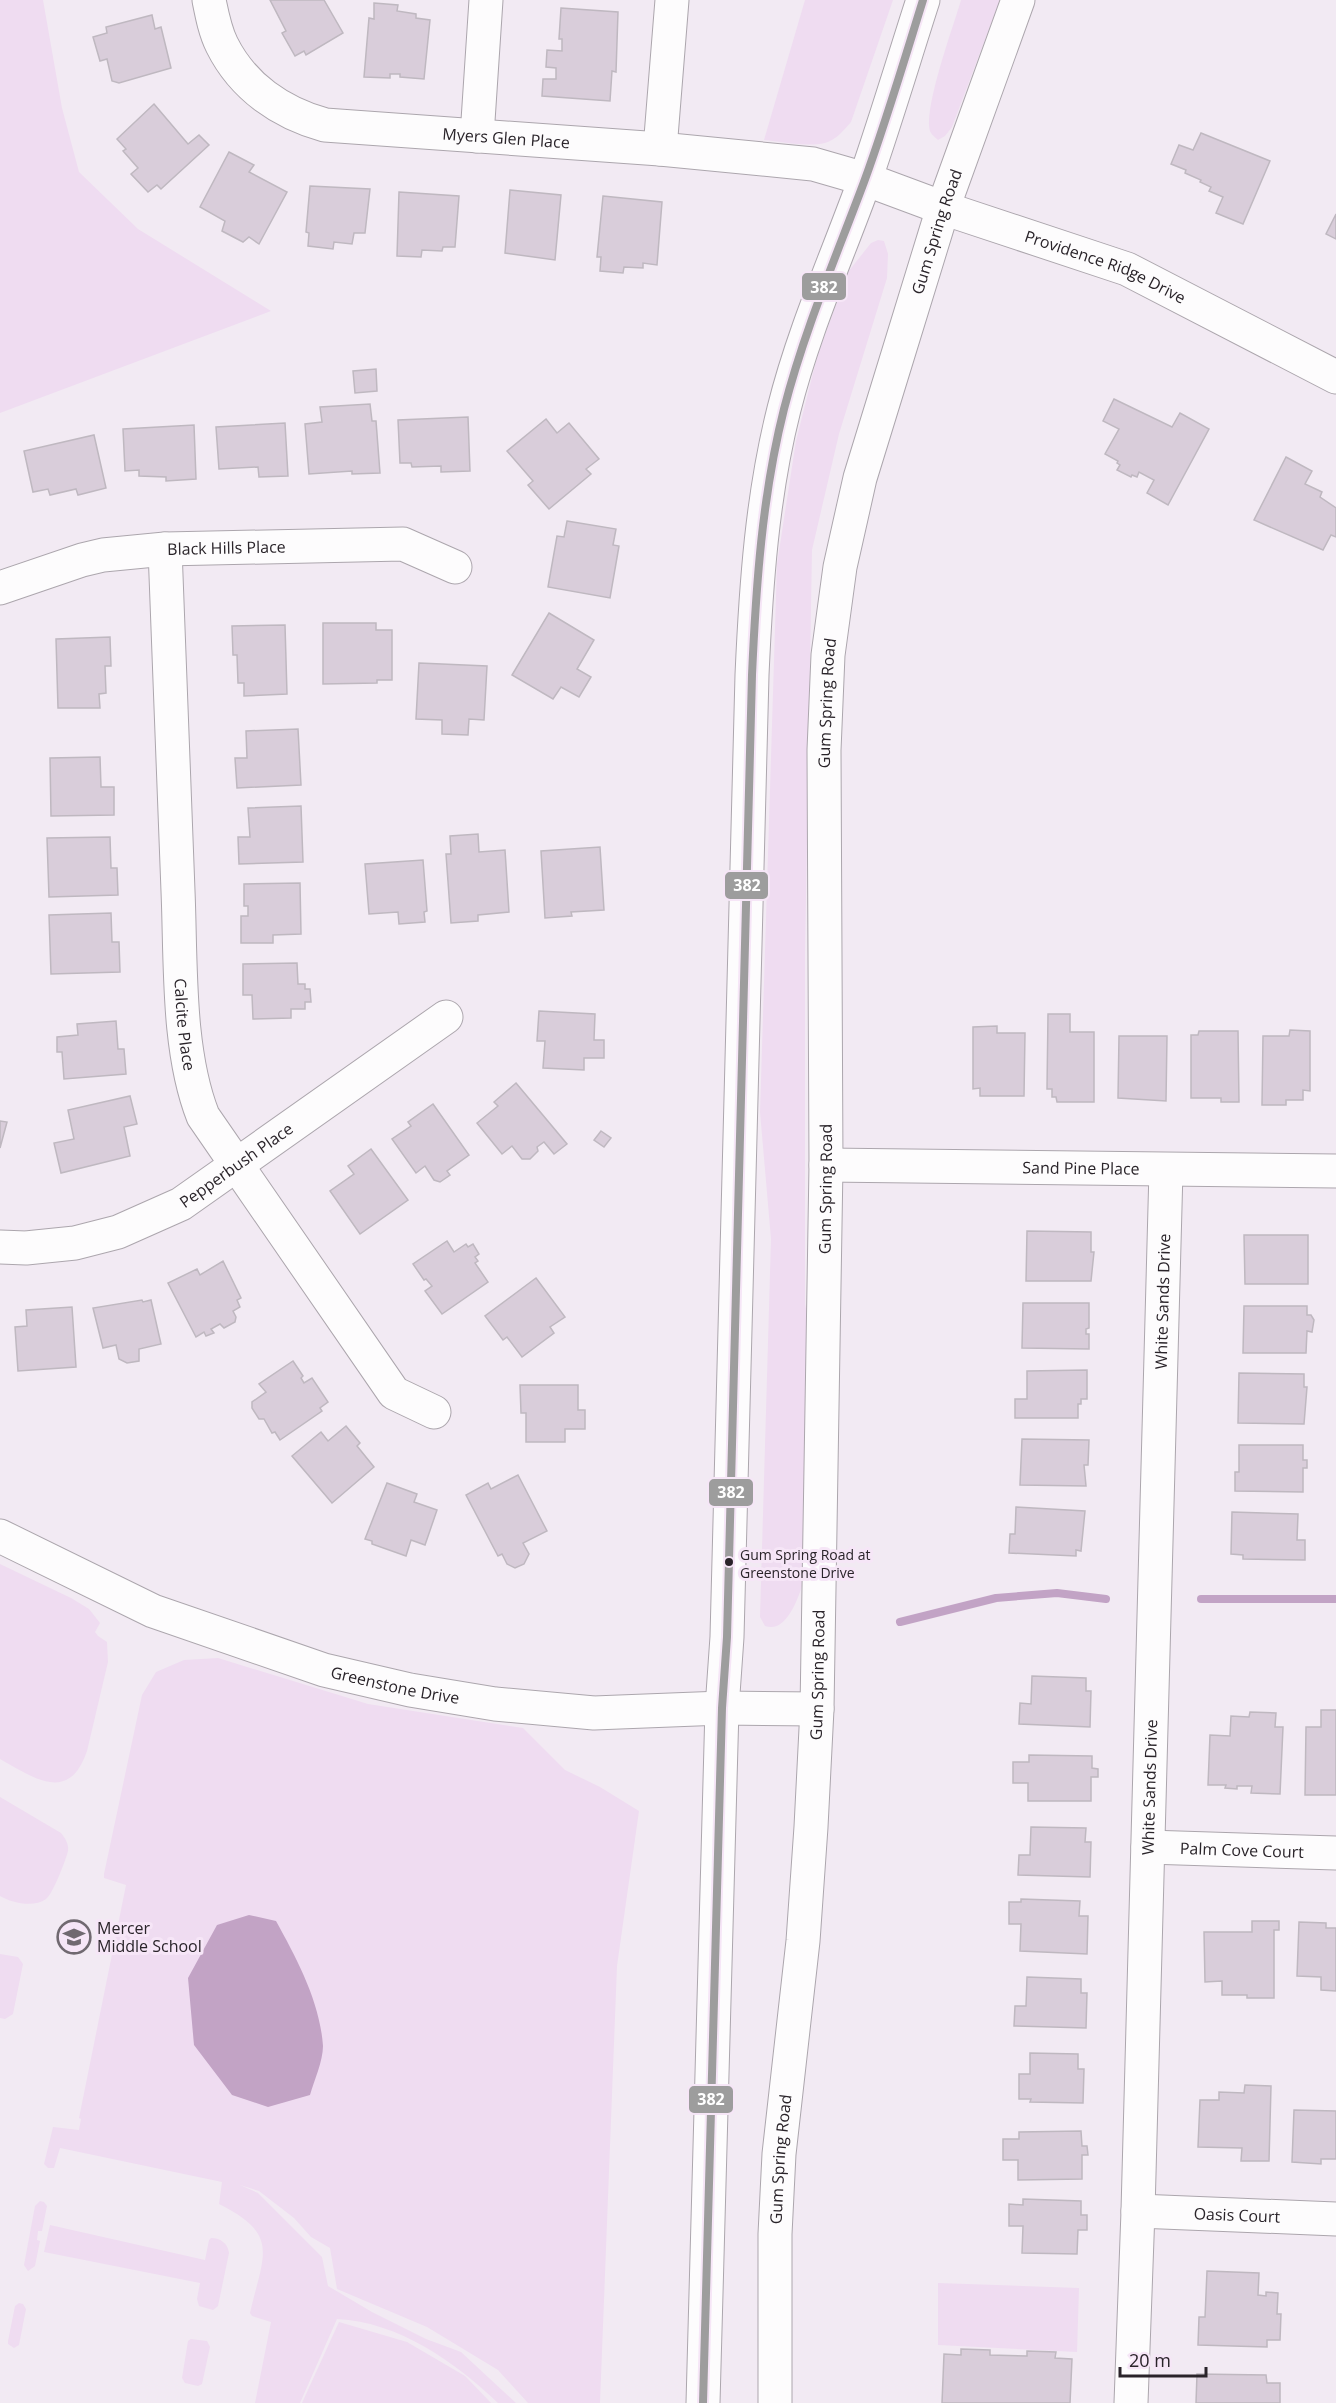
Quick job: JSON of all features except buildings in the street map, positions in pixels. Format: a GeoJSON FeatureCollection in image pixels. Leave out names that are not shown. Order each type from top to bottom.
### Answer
{"type":"FeatureCollection","features":[{"type":"Feature","properties":{"kind":"street","name":"Myers Glen Place"},"geometry":{"type":"LineString","coordinates":[[209,0],[221,44],[253,87],[273,104],[300,118],[325,125],[660,149],[813,164],[865,179]]}},
{"type":"Feature","properties":{"kind":"street"},"geometry":{"type":"LineString","coordinates":[[477,136],[486,0]]}},
{"type":"Feature","properties":{"kind":"street"},"geometry":{"type":"LineString","coordinates":[[660,149],[672,0]]}},
{"type":"Feature","properties":{"kind":"street"},"geometry":{"type":"LineString","coordinates":[[704,2403],[722,1708],[727,1637],[757,572],[768,484],[783,409],[807,329],[865,179],[923,0]]}},
{"type":"Feature","properties":{"kind":"street","name":"Gum Spring Road"},"geometry":{"type":"LineString","coordinates":[[775,2403],[775,2234],[779,2154],[803,1941],[812,1827],[817,1709],[826,1165],[824,750],[828,655],[840,567],[860,478],[943,208],[1018,0]]}},
{"type":"Feature","properties":{"kind":"street","name":"Providence Ridge Drive"},"geometry":{"type":"LineString","coordinates":[[865,179],[943,208],[1127,269],[1336,377]]}},
{"type":"Feature","properties":{"kind":"street","name":"Black Hills Place"},"geometry":{"type":"LineString","coordinates":[[0,588],[103,555],[165,549],[403,544],[455,567]]}},
{"type":"Feature","properties":{"kind":"street","name":"Calcite Place"},"geometry":{"type":"LineString","coordinates":[[165,549],[181,966],[188,1066],[203,1116],[394,1393],[434,1412]]}},
{"type":"Feature","properties":{"kind":"street","name":"Pepperbush Place"},"geometry":{"type":"LineString","coordinates":[[0,1247],[26,1248],[75,1243],[118,1232],[181,1204],[446,1017]]}},
{"type":"Feature","properties":{"kind":"street","name":"Sand Pine Place"},"geometry":{"type":"LineString","coordinates":[[826,1165],[1336,1171]]}},
{"type":"Feature","properties":{"kind":"street","name":"White Sands Drive"},"geometry":{"type":"LineString","coordinates":[[1131,2403],[1166,1170]]}},
{"type":"Feature","properties":{"kind":"street","name":"Greenstone Drive"},"geometry":{"type":"LineString","coordinates":[[0,1536],[153,1611],[324,1670],[410,1690],[495,1704],[594,1713],[722,1708],[817,1709]]}},
{"type":"Feature","properties":{"kind":"street","name":"Palm Cove Court"},"geometry":{"type":"LineString","coordinates":[[1148,1847],[1336,1853]]}},
{"type":"Feature","properties":{"kind":"street","name":"Oasis Court"},"geometry":{"type":"LineString","coordinates":[[1138,2211],[1336,2218]]}},
{"type":"Feature","properties":{"kind":"shaded area"},"geometry":{"type":"Polygon","coordinates":[[[0,0],[43,0],[62,108],[79,172],[138,229],[271,311],[0,413],[0,0]]]}},
{"type":"Feature","properties":{"kind":"shaded area"},"geometry":{"type":"Polygon","coordinates":[[[805,0],[893,0],[851,122],[846,128],[833,140],[825,143],[794,144],[764,140],[805,0]]]}},
{"type":"Feature","properties":{"kind":"shaded area"},"geometry":{"type":"Polygon","coordinates":[[[961,0],[1000,0],[952,127],[945,136],[938,140],[931,133],[930,108],[961,0]]]}},
{"type":"Feature","properties":{"kind":"shaded area"},"geometry":{"type":"Polygon","coordinates":[[[878,240],[884,241],[888,254],[887,278],[839,434],[812,550],[805,955],[805,1304],[809,1323],[804,1580],[791,1612],[780,1624],[773,1627],[765,1626],[760,1617],[771,1239],[760,1112],[777,564],[796,441],[817,357],[848,272],[871,243],[878,240]]]}},
{"type":"Feature","properties":{"kind":"shaded area"},"geometry":{"type":"Polygon","coordinates":[[[0,1564],[89,1609],[100,1623],[95,1632],[107,1642],[108,1662],[87,1751],[71,1777],[61,1782],[38,1779],[0,1759],[0,1564]]]}},
{"type":"Feature","properties":{"kind":"shaded area"},"geometry":{"type":"Polygon","coordinates":[[[218,1658],[368,1704],[523,1728],[565,1770],[600,1787],[639,1811],[617,1966],[600,2403],[528,2403],[498,2370],[427,2327],[337,2289],[330,2248],[311,2237],[294,2218],[259,2191],[240,2185],[258,2193],[322,2257],[328,2286],[372,2312],[426,2339],[461,2352],[516,2403],[498,2403],[445,2359],[404,2336],[360,2322],[337,2319],[300,2403],[255,2403],[271,2322],[252,2316],[250,2313],[263,2248],[252,2226],[239,2215],[219,2204],[222,2182],[60,2148],[54,2168],[48,2168],[44,2164],[53,2127],[79,2130],[81,2119],[79,2118],[126,1885],[104,1878],[104,1874],[142,1695],[156,1672],[184,1660],[218,1658]]]}},
{"type":"Feature","properties":{"kind":"shaded area"},"geometry":{"type":"Polygon","coordinates":[[[0,1797],[61,1833],[67,1844],[68,1851],[56,1884],[49,1896],[41,1902],[23,1904],[0,1896],[0,1797]]]}},
{"type":"Feature","properties":{"kind":"shaded area"},"geometry":{"type":"Polygon","coordinates":[[[249,1915],[276,1921],[312,1997],[323,2046],[310,2095],[268,2107],[232,2095],[194,2045],[188,1978],[217,1925],[249,1915]]]}},
{"type":"Feature","properties":{"kind":"shaded area"},"geometry":{"type":"Polygon","coordinates":[[[0,1954],[18,1957],[23,1964],[13,2014],[5,2019],[0,2018],[0,1954]]]}},
{"type":"Feature","properties":{"kind":"shaded area"},"geometry":{"type":"Polygon","coordinates":[[[40,2201],[47,2206],[42,2231],[38,2231],[37,2240],[40,2241],[35,2266],[28,2271],[24,2265],[35,2206],[40,2201]]]}},
{"type":"Feature","properties":{"kind":"shaded area"},"geometry":{"type":"Polygon","coordinates":[[[50,2225],[205,2260],[209,2240],[215,2238],[221,2240],[226,2244],[229,2253],[218,2306],[213,2310],[199,2306],[197,2299],[200,2283],[44,2252],[50,2225]]]}},
{"type":"Feature","properties":{"kind":"shaded area"},"geometry":{"type":"Polygon","coordinates":[[[938,2283],[1079,2288],[1077,2352],[938,2345],[938,2283]]]}},
{"type":"Feature","properties":{"kind":"shaded area"},"geometry":{"type":"Polygon","coordinates":[[[19,2303],[23,2304],[26,2309],[19,2345],[14,2348],[8,2344],[8,2341],[15,2306],[19,2303]]]}},
{"type":"Feature","properties":{"kind":"shaded area"},"geometry":{"type":"Polygon","coordinates":[[[339,2322],[407,2342],[465,2376],[491,2403],[302,2403],[339,2322]]]}},
{"type":"Feature","properties":{"kind":"shaded area"},"geometry":{"type":"Polygon","coordinates":[[[191,2339],[207,2341],[210,2347],[202,2384],[198,2386],[185,2383],[182,2378],[188,2341],[191,2339]]]}},
{"type":"Feature","properties":{"kind":"waterway"},"geometry":{"type":"LineString","coordinates":[[900,1622],[996,1598],[1057,1593],[1106,1599]]}},
{"type":"Feature","properties":{"kind":"waterway"},"geometry":{"type":"LineString","coordinates":[[1201,1599],[1336,1599]]}},
{"type":"Feature","properties":{"kind":"transit line","name":"382"},"geometry":{"type":"LineString","coordinates":[[703,2403],[722,1708],[727,1637],[752,675],[758,575],[770,475],[792,380],[872,159],[923,0]]}},
{"type":"Feature","properties":{"kind":"place","name":"Gum Spring Road at Greenstone Drive"},"geometry":{"type":"Point","coordinates":[729,1562]}},
{"type":"Feature","properties":{"kind":"place","name":"Mercer Middle School"},"geometry":{"type":"Point","coordinates":[74,1937]}}]}
